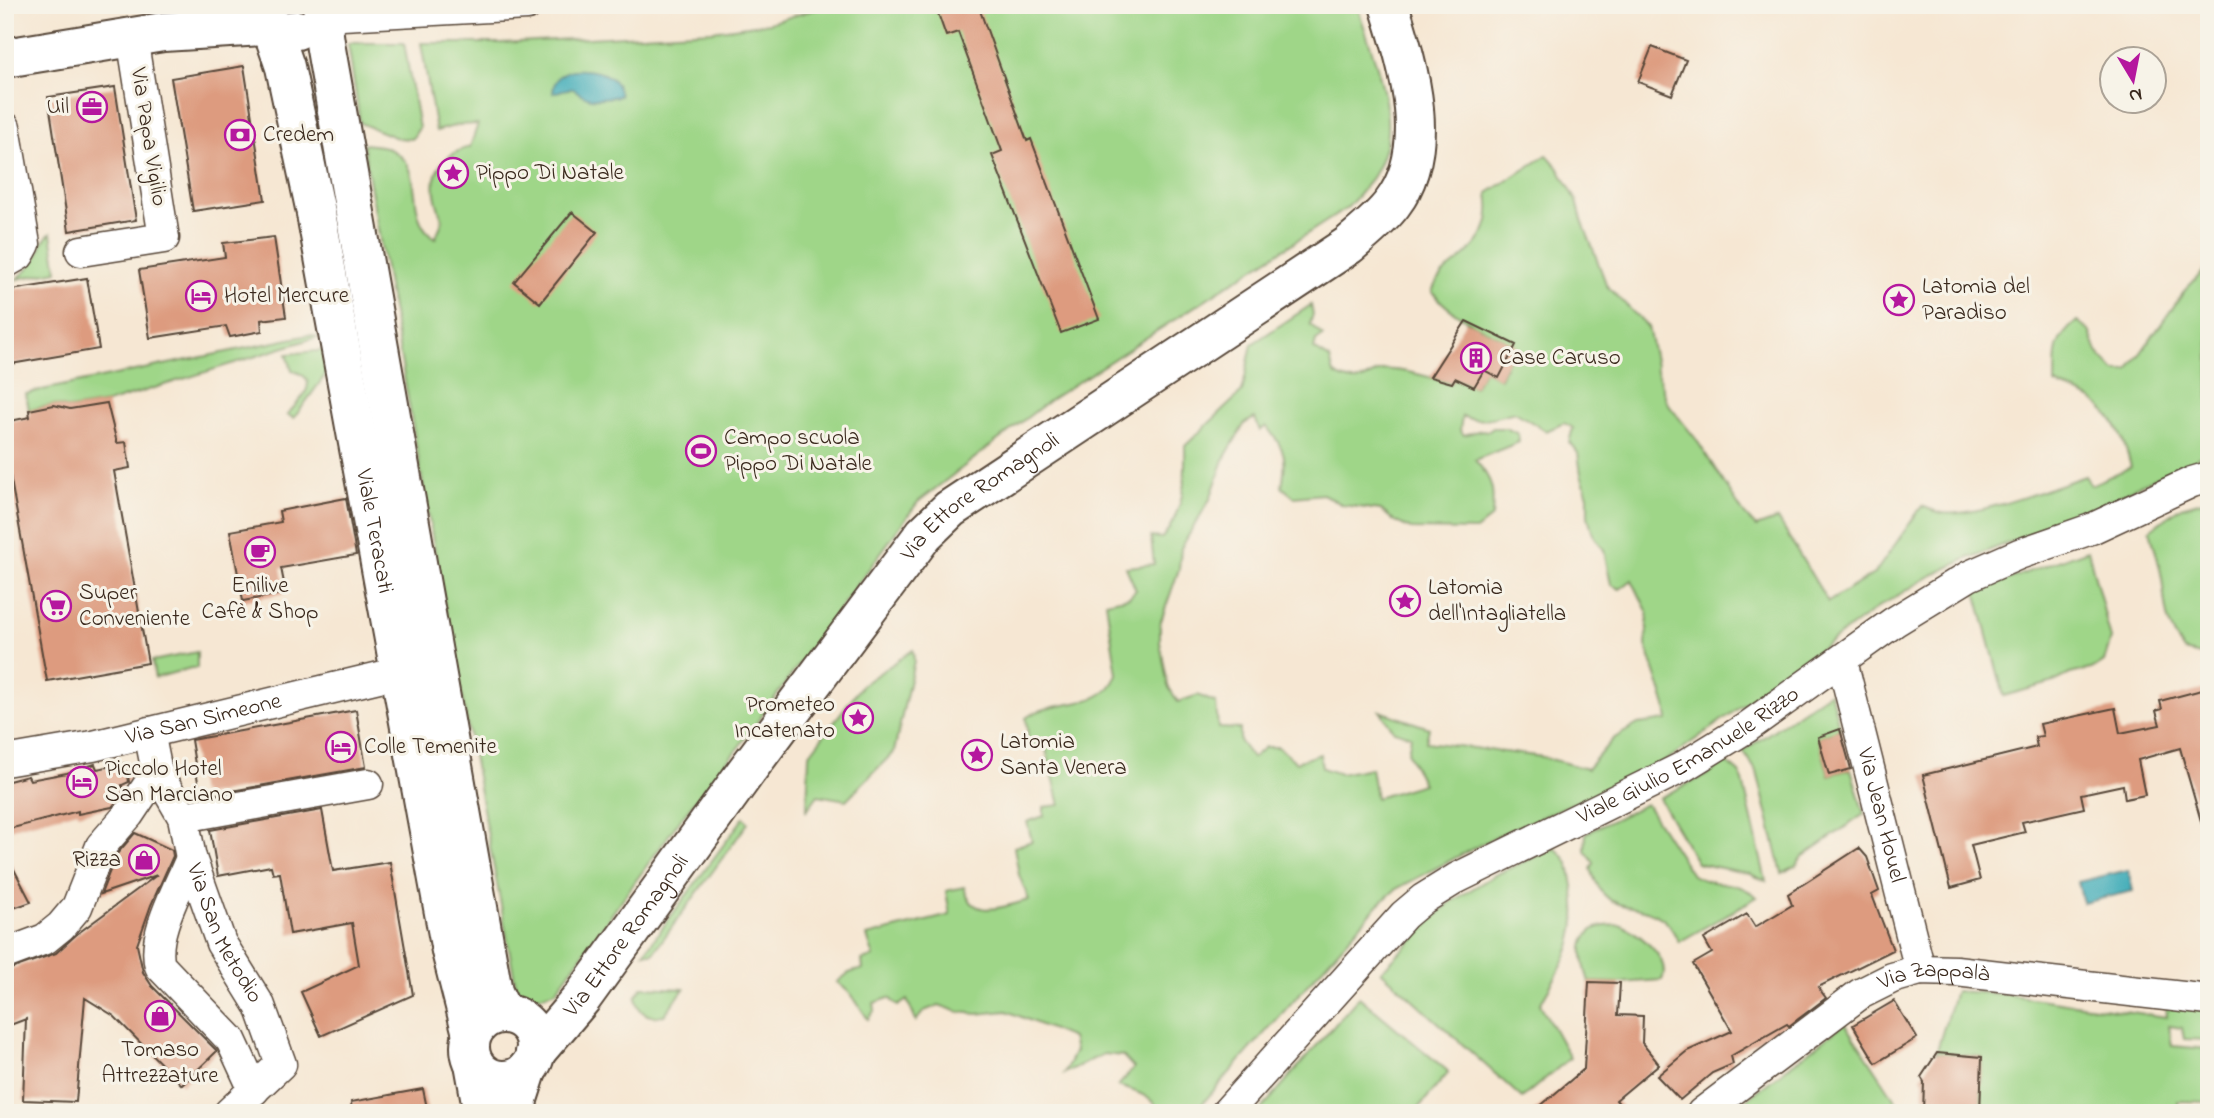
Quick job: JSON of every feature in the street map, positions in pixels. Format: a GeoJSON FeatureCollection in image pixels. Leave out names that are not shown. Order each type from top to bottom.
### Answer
{"type":"FeatureCollection","features":[{"type":"Feature","properties":{"kind":"main road"},"geometry":{"type":"LineString","coordinates":[[148,35],[224,5]]}},
{"type":"Feature","properties":{"kind":"main road","name":"Via Ettore Romagnoli"},"geometry":{"type":"LineString","coordinates":[[532,1060],[582,998],[745,773],[924,534],[950,509],[1349,245],[1392,204],[1404,185],[1413,160],[1416,131],[1409,85],[1389,5]]}},
{"type":"Feature","properties":{"kind":"main road"},"geometry":{"type":"LineString","coordinates":[[7,51],[295,17]]}},
{"type":"Feature","properties":{"kind":"main road","name":"Viale Teracati"},"geometry":{"type":"LineString","coordinates":[[295,17],[285,67],[315,208],[451,951],[483,1037]]}},
{"type":"Feature","properties":{"kind":"main road","name":"Viale Teracati"},"geometry":{"type":"LineString","coordinates":[[295,17],[493,992],[483,1037],[483,1113]]}},
{"type":"Feature","properties":{"kind":"main road"},"geometry":{"type":"LineString","coordinates":[[517,1113],[518,1099],[532,1060],[534,1036],[526,1022],[519,1018],[483,1037],[490,1077],[500,1080],[520,1075],[532,1060]]}},
{"type":"Feature","properties":{"kind":"street"},"geometry":{"type":"LineString","coordinates":[[295,17],[341,15],[395,8],[527,5]]}},
{"type":"Feature","properties":{"kind":"street","name":"Via Papa Vigilio"},"geometry":{"type":"LineString","coordinates":[[81,251],[164,238],[148,35]]}},
{"type":"Feature","properties":{"kind":"street"},"geometry":{"type":"LineString","coordinates":[[5,127],[15,253]]}},
{"type":"Feature","properties":{"kind":"street","name":"Viale Giulio Emanuele Rizzo"},"geometry":{"type":"LineString","coordinates":[[1226,1113],[1404,915],[1457,878],[1681,768],[1746,728],[1914,609],[1969,576],[2019,554],[2091,529],[2192,482],[2209,477]]}},
{"type":"Feature","properties":{"kind":"street","name":"Via Jean Houel"},"geometry":{"type":"LineString","coordinates":[[1842,661],[1920,970]]}},
{"type":"Feature","properties":{"kind":"street","name":"Via San Simeone"},"geometry":{"type":"LineString","coordinates":[[5,761],[93,746],[400,672]]}},
{"type":"Feature","properties":{"kind":"street","name":"Via San Metodio"},"geometry":{"type":"LineString","coordinates":[[149,732],[157,772],[183,817],[191,859],[221,943],[260,1006],[282,1064],[229,1113]]}},
{"type":"Feature","properties":{"kind":"street"},"geometry":{"type":"LineString","coordinates":[[5,954],[45,939],[61,926],[77,907],[101,846],[130,814],[157,772]]}},
{"type":"Feature","properties":{"kind":"street"},"geometry":{"type":"LineString","coordinates":[[183,817],[368,784]]}},
{"type":"Feature","properties":{"kind":"street"},"geometry":{"type":"LineString","coordinates":[[191,859],[159,938],[156,954],[160,966],[231,1040],[254,1090]]}},
{"type":"Feature","properties":{"kind":"street","name":"Via Zappalà"},"geometry":{"type":"LineString","coordinates":[[1721,1107],[1860,994],[1892,978],[1920,970],[1956,971],[2209,1000]]}},
{"type":"Feature","properties":{"kind":"green space","name":"Campo scuola Pippo Di Natale"},"geometry":{"type":"Polygon","coordinates":[[[830,5],[1357,5],[1385,99],[1387,137],[1383,154],[1373,176],[1347,208],[1050,400],[918,502],[738,748],[682,817],[556,991],[535,998],[522,998],[516,986],[433,541],[363,144],[385,147],[405,161],[413,180],[421,222],[435,239],[443,220],[435,196],[436,175],[447,158],[470,147],[478,124],[458,125],[436,131],[421,43],[501,43],[712,31],[769,23],[830,5]]]}},
{"type":"Feature","properties":{"kind":"green space"},"geometry":{"type":"Polygon","coordinates":[[[348,43],[404,43],[419,128],[412,139],[397,138],[360,123],[348,43]]]}},
{"type":"Feature","properties":{"kind":"green space"},"geometry":{"type":"Polygon","coordinates":[[[1547,155],[1558,167],[1577,201],[1607,286],[1648,327],[1658,375],[1668,404],[1696,439],[1744,514],[1756,527],[1778,519],[1828,602],[1875,573],[1922,506],[1943,513],[1974,511],[2085,476],[2091,485],[2131,467],[2122,439],[2107,413],[2088,398],[2055,384],[2059,342],[2077,321],[2089,330],[2097,352],[2115,371],[2128,371],[2186,289],[2209,266],[2209,453],[2198,456],[2194,462],[2140,485],[2108,503],[1966,559],[1929,577],[1880,606],[1667,760],[1639,775],[1497,836],[1396,889],[1378,905],[1194,1113],[1160,1113],[1148,1098],[1118,1086],[1134,1068],[1123,1056],[1104,1054],[1064,1073],[1075,1051],[1072,1038],[1007,1011],[977,1014],[959,1012],[939,1005],[924,1011],[916,1021],[907,1000],[898,1006],[889,998],[874,1003],[875,1010],[868,1019],[851,994],[837,982],[849,973],[863,969],[862,960],[874,957],[867,936],[950,915],[946,891],[964,887],[968,898],[981,908],[999,908],[1029,900],[1019,875],[1014,847],[1032,841],[1027,822],[1044,816],[1044,807],[1060,805],[1045,745],[1029,746],[1026,718],[1050,708],[1090,700],[1110,686],[1117,674],[1106,602],[1129,597],[1136,590],[1126,567],[1154,564],[1151,537],[1162,538],[1175,517],[1184,483],[1185,446],[1242,392],[1252,344],[1311,305],[1313,314],[1310,324],[1323,336],[1316,341],[1314,349],[1330,359],[1334,374],[1344,379],[1357,381],[1378,372],[1392,370],[1451,383],[1455,378],[1474,387],[1484,370],[1500,378],[1515,345],[1460,316],[1432,292],[1440,277],[1481,238],[1488,222],[1488,193],[1547,155]],[[1515,412],[1481,419],[1462,416],[1460,430],[1464,435],[1493,428],[1506,428],[1518,434],[1519,442],[1475,460],[1491,486],[1492,517],[1476,530],[1411,529],[1394,521],[1381,510],[1343,505],[1323,494],[1294,497],[1282,487],[1284,460],[1278,442],[1266,426],[1260,431],[1255,418],[1245,423],[1225,457],[1210,499],[1181,548],[1179,569],[1160,624],[1160,642],[1168,686],[1178,702],[1198,695],[1216,703],[1218,728],[1240,729],[1240,742],[1252,758],[1265,747],[1278,747],[1296,762],[1320,754],[1322,768],[1340,774],[1371,768],[1376,798],[1423,784],[1408,753],[1411,736],[1394,731],[1380,711],[1429,728],[1426,742],[1543,757],[1587,769],[1613,739],[1638,724],[1668,720],[1646,645],[1648,613],[1632,580],[1620,589],[1611,585],[1604,550],[1593,534],[1588,516],[1588,496],[1578,453],[1569,442],[1573,428],[1564,423],[1546,431],[1515,412]]]}},
{"type":"Feature","properties":{"kind":"green space"},"geometry":{"type":"Polygon","coordinates":[[[51,233],[57,271],[17,279],[35,260],[43,242],[51,233]]]}},
{"type":"Feature","properties":{"kind":"green space"},"geometry":{"type":"Polygon","coordinates":[[[309,335],[317,337],[107,403],[70,409],[54,405],[29,410],[26,394],[309,335]]]}},
{"type":"Feature","properties":{"kind":"green space"},"geometry":{"type":"Polygon","coordinates":[[[325,350],[329,370],[294,418],[287,415],[304,394],[308,384],[304,377],[292,370],[287,354],[325,350]]]}},
{"type":"Feature","properties":{"kind":"green space"},"geometry":{"type":"Polygon","coordinates":[[[2209,499],[2209,657],[2184,651],[2173,632],[2167,616],[2162,578],[2150,530],[2181,507],[2209,499]]]}},
{"type":"Feature","properties":{"kind":"green space"},"geometry":{"type":"Polygon","coordinates":[[[2088,550],[2111,639],[2104,662],[2095,668],[2070,674],[2054,682],[2004,696],[1976,591],[2088,550]]]}},
{"type":"Feature","properties":{"kind":"green space"},"geometry":{"type":"Polygon","coordinates":[[[913,650],[914,661],[894,752],[846,800],[818,795],[807,810],[809,755],[862,685],[913,650]]]}},
{"type":"Feature","properties":{"kind":"green space"},"geometry":{"type":"Polygon","coordinates":[[[197,652],[197,668],[155,678],[152,661],[197,652]]]}},
{"type":"Feature","properties":{"kind":"green space"},"geometry":{"type":"Polygon","coordinates":[[[1830,692],[1840,729],[1818,737],[1829,775],[1851,769],[1864,814],[1801,858],[1796,866],[1782,873],[1757,772],[1743,751],[1830,692]]]}},
{"type":"Feature","properties":{"kind":"green space"},"geometry":{"type":"Polygon","coordinates":[[[1726,762],[1739,773],[1743,781],[1766,881],[1750,874],[1697,863],[1659,798],[1705,776],[1726,762]]]}},
{"type":"Feature","properties":{"kind":"green space"},"geometry":{"type":"Polygon","coordinates":[[[1646,804],[1692,875],[1740,887],[1757,897],[1679,942],[1663,919],[1641,909],[1621,905],[1604,895],[1591,869],[1594,863],[1585,850],[1586,833],[1646,804]]]}},
{"type":"Feature","properties":{"kind":"green space"},"geometry":{"type":"Polygon","coordinates":[[[744,817],[748,823],[653,953],[644,953],[744,817]]]}},
{"type":"Feature","properties":{"kind":"green space"},"geometry":{"type":"Polygon","coordinates":[[[1555,848],[1567,861],[1570,869],[1575,920],[1564,961],[1540,1004],[1570,1058],[1522,1098],[1381,971],[1448,904],[1495,875],[1555,848]]]}},
{"type":"Feature","properties":{"kind":"green space"},"geometry":{"type":"Polygon","coordinates":[[[1622,925],[1637,934],[1658,955],[1664,972],[1662,980],[1589,982],[1583,951],[1586,937],[1599,927],[1622,925]]]}},
{"type":"Feature","properties":{"kind":"green space"},"geometry":{"type":"Polygon","coordinates":[[[642,987],[684,989],[664,1015],[653,1016],[641,1011],[637,1002],[636,996],[642,987]]]}},
{"type":"Feature","properties":{"kind":"green space"},"geometry":{"type":"Polygon","coordinates":[[[1955,991],[2003,994],[2167,1017],[2166,1004],[2209,1010],[2209,1040],[2184,1039],[2182,1028],[2169,1026],[2172,1046],[2209,1049],[2209,1102],[2178,1101],[2179,1113],[1980,1113],[1982,1057],[1936,1053],[1955,991]]]}},
{"type":"Feature","properties":{"kind":"green space"},"geometry":{"type":"Polygon","coordinates":[[[1359,997],[1449,1072],[1414,1113],[1258,1113],[1359,997]]]}},
{"type":"Feature","properties":{"kind":"green space"},"geometry":{"type":"Polygon","coordinates":[[[1845,1023],[1904,1113],[1757,1113],[1747,1099],[1845,1023]]]}},
{"type":"Feature","properties":{"kind":"water"},"geometry":{"type":"Polygon","coordinates":[[[572,70],[595,71],[609,77],[618,88],[620,96],[591,98],[573,89],[553,93],[558,78],[572,70]]]}},
{"type":"Feature","properties":{"kind":"water"},"geometry":{"type":"Polygon","coordinates":[[[2128,870],[2133,891],[2083,903],[2078,882],[2128,870]]]}},
{"type":"Feature","properties":{"kind":"building"},"geometry":{"type":"Polygon","coordinates":[[[935,5],[978,5],[1027,141],[1031,139],[1099,319],[1061,333],[992,155],[1002,151],[958,32],[946,36],[935,5]]]}},
{"type":"Feature","properties":{"kind":"building"},"geometry":{"type":"Polygon","coordinates":[[[1652,47],[1686,60],[1672,95],[1638,82],[1652,47]]]}},
{"type":"Feature","properties":{"kind":"building"},"geometry":{"type":"Polygon","coordinates":[[[244,66],[265,200],[193,211],[171,78],[244,66]]]}},
{"type":"Feature","properties":{"kind":"building"},"geometry":{"type":"Polygon","coordinates":[[[115,87],[136,220],[69,231],[48,97],[115,87]]]}},
{"type":"Feature","properties":{"kind":"building"},"geometry":{"type":"Polygon","coordinates":[[[572,212],[597,232],[540,303],[514,282],[572,212]]]}},
{"type":"Feature","properties":{"kind":"building"},"geometry":{"type":"Polygon","coordinates":[[[274,237],[286,317],[261,320],[262,331],[230,337],[226,326],[150,338],[139,270],[225,257],[223,243],[274,237]]]}},
{"type":"Feature","properties":{"kind":"building"},"geometry":{"type":"Polygon","coordinates":[[[87,278],[99,349],[5,365],[5,291],[87,278]]]}},
{"type":"Feature","properties":{"kind":"building","name":"Case Caruso"},"geometry":{"type":"Polygon","coordinates":[[[1466,321],[1516,345],[1499,378],[1484,370],[1474,387],[1455,378],[1452,383],[1430,377],[1466,321]]]}},
{"type":"Feature","properties":{"kind":"building"},"geometry":{"type":"Polygon","coordinates":[[[107,403],[117,443],[126,442],[130,468],[114,471],[148,663],[47,681],[5,447],[5,422],[30,417],[29,410],[54,405],[70,409],[107,403]]]}},
{"type":"Feature","properties":{"kind":"building"},"geometry":{"type":"Polygon","coordinates":[[[346,498],[356,555],[281,568],[286,593],[243,601],[230,531],[281,522],[279,511],[346,498]]]}},
{"type":"Feature","properties":{"kind":"building"},"geometry":{"type":"Polygon","coordinates":[[[2209,688],[2209,827],[2203,828],[2180,748],[2138,760],[2145,795],[2125,799],[2123,785],[2081,794],[2084,808],[2022,822],[2025,832],[1971,845],[1980,880],[1951,888],[1923,775],[2037,747],[2035,737],[2043,736],[2040,724],[2115,708],[2120,733],[2160,725],[2156,711],[2162,709],[2160,701],[2209,688]]]}},
{"type":"Feature","properties":{"kind":"building"},"geometry":{"type":"Polygon","coordinates":[[[356,710],[366,767],[203,796],[202,790],[200,794],[191,740],[356,710]]]}},
{"type":"Feature","properties":{"kind":"building"},"geometry":{"type":"Polygon","coordinates":[[[1840,729],[1851,769],[1829,775],[1818,737],[1840,729]]]}},
{"type":"Feature","properties":{"kind":"building"},"geometry":{"type":"Polygon","coordinates":[[[126,763],[129,782],[122,785],[123,792],[120,797],[115,798],[116,802],[112,807],[78,814],[78,811],[5,830],[5,782],[28,776],[30,780],[67,773],[95,764],[97,769],[126,763]]]}},
{"type":"Feature","properties":{"kind":"building"},"geometry":{"type":"Polygon","coordinates":[[[322,810],[333,871],[390,862],[413,995],[321,1036],[301,992],[359,965],[352,923],[290,934],[280,873],[273,874],[271,866],[218,876],[210,830],[322,810]]]}},
{"type":"Feature","properties":{"kind":"building"},"geometry":{"type":"Polygon","coordinates":[[[135,833],[172,850],[173,856],[137,945],[143,972],[152,986],[217,1051],[182,1085],[114,1016],[85,998],[76,1102],[23,1100],[26,1019],[5,1027],[5,971],[56,953],[77,934],[157,875],[101,894],[116,855],[135,833]]]}},
{"type":"Feature","properties":{"kind":"building"},"geometry":{"type":"Polygon","coordinates":[[[1859,848],[1867,857],[1879,891],[1872,895],[1893,950],[1818,987],[1826,998],[1789,1026],[1787,1024],[1731,1056],[1733,1064],[1712,1073],[1680,1100],[1657,1076],[1687,1051],[1732,1031],[1693,964],[1712,953],[1704,939],[1747,914],[1755,927],[1792,905],[1788,894],[1859,848]]]}},
{"type":"Feature","properties":{"kind":"building"},"geometry":{"type":"Polygon","coordinates":[[[5,852],[31,902],[5,911],[5,852]]]}},
{"type":"Feature","properties":{"kind":"building"},"geometry":{"type":"Polygon","coordinates":[[[1589,982],[1620,983],[1618,1015],[1643,1016],[1642,1043],[1659,1064],[1616,1100],[1627,1113],[1532,1113],[1584,1069],[1589,982]]]}},
{"type":"Feature","properties":{"kind":"building"},"geometry":{"type":"Polygon","coordinates":[[[1894,1001],[1917,1038],[1876,1063],[1853,1025],[1894,1001]]]}},
{"type":"Feature","properties":{"kind":"building"},"geometry":{"type":"Polygon","coordinates":[[[1937,1053],[1982,1057],[1980,1113],[1923,1113],[1924,1082],[1921,1077],[1937,1053]]]}},
{"type":"Feature","properties":{"kind":"building"},"geometry":{"type":"Polygon","coordinates":[[[423,1089],[428,1113],[352,1113],[351,1102],[423,1089]]]}},
{"type":"Feature","properties":{"kind":"place","name":"Uil"},"geometry":{"type":"Point","coordinates":[92,107]}},
{"type":"Feature","properties":{"kind":"place","name":"Credem"},"geometry":{"type":"Point","coordinates":[240,135]}},
{"type":"Feature","properties":{"kind":"place","name":"Pippo Di Natale"},"geometry":{"type":"Point","coordinates":[453,173]}},
{"type":"Feature","properties":{"kind":"place","name":"Hotel Mercure"},"geometry":{"type":"Point","coordinates":[201,296]}},
{"type":"Feature","properties":{"kind":"place","name":"Latomia del Paradiso"},"geometry":{"type":"Point","coordinates":[1899,300]}},
{"type":"Feature","properties":{"kind":"place","name":"Case Caruso"},"geometry":{"type":"Point","coordinates":[1476,358]}},
{"type":"Feature","properties":{"kind":"place","name":"Campo scuola Pippo Di Natale"},"geometry":{"type":"Point","coordinates":[701,451]}},
{"type":"Feature","properties":{"kind":"place","name":"Enilive Cafè & Shop"},"geometry":{"type":"Point","coordinates":[260,552]}},
{"type":"Feature","properties":{"kind":"place","name":"Latomia dell'Intagliatella"},"geometry":{"type":"Point","coordinates":[1405,601]}},
{"type":"Feature","properties":{"kind":"place","name":"Super Conveniente"},"geometry":{"type":"Point","coordinates":[56,606]}},
{"type":"Feature","properties":{"kind":"place","name":"Prometeo Incatenato"},"geometry":{"type":"Point","coordinates":[858,718]}},
{"type":"Feature","properties":{"kind":"place","name":"Colle Temenite"},"geometry":{"type":"Point","coordinates":[341,747]}},
{"type":"Feature","properties":{"kind":"place","name":"Latomia Santa Venera"},"geometry":{"type":"Point","coordinates":[977,755]}},
{"type":"Feature","properties":{"kind":"place","name":"Piccolo Hotel San Marciano"},"geometry":{"type":"Point","coordinates":[82,782]}},
{"type":"Feature","properties":{"kind":"place","name":"Rizza"},"geometry":{"type":"Point","coordinates":[144,860]}},
{"type":"Feature","properties":{"kind":"place","name":"Tomaso Attrezzature"},"geometry":{"type":"Point","coordinates":[160,1016]}}]}
